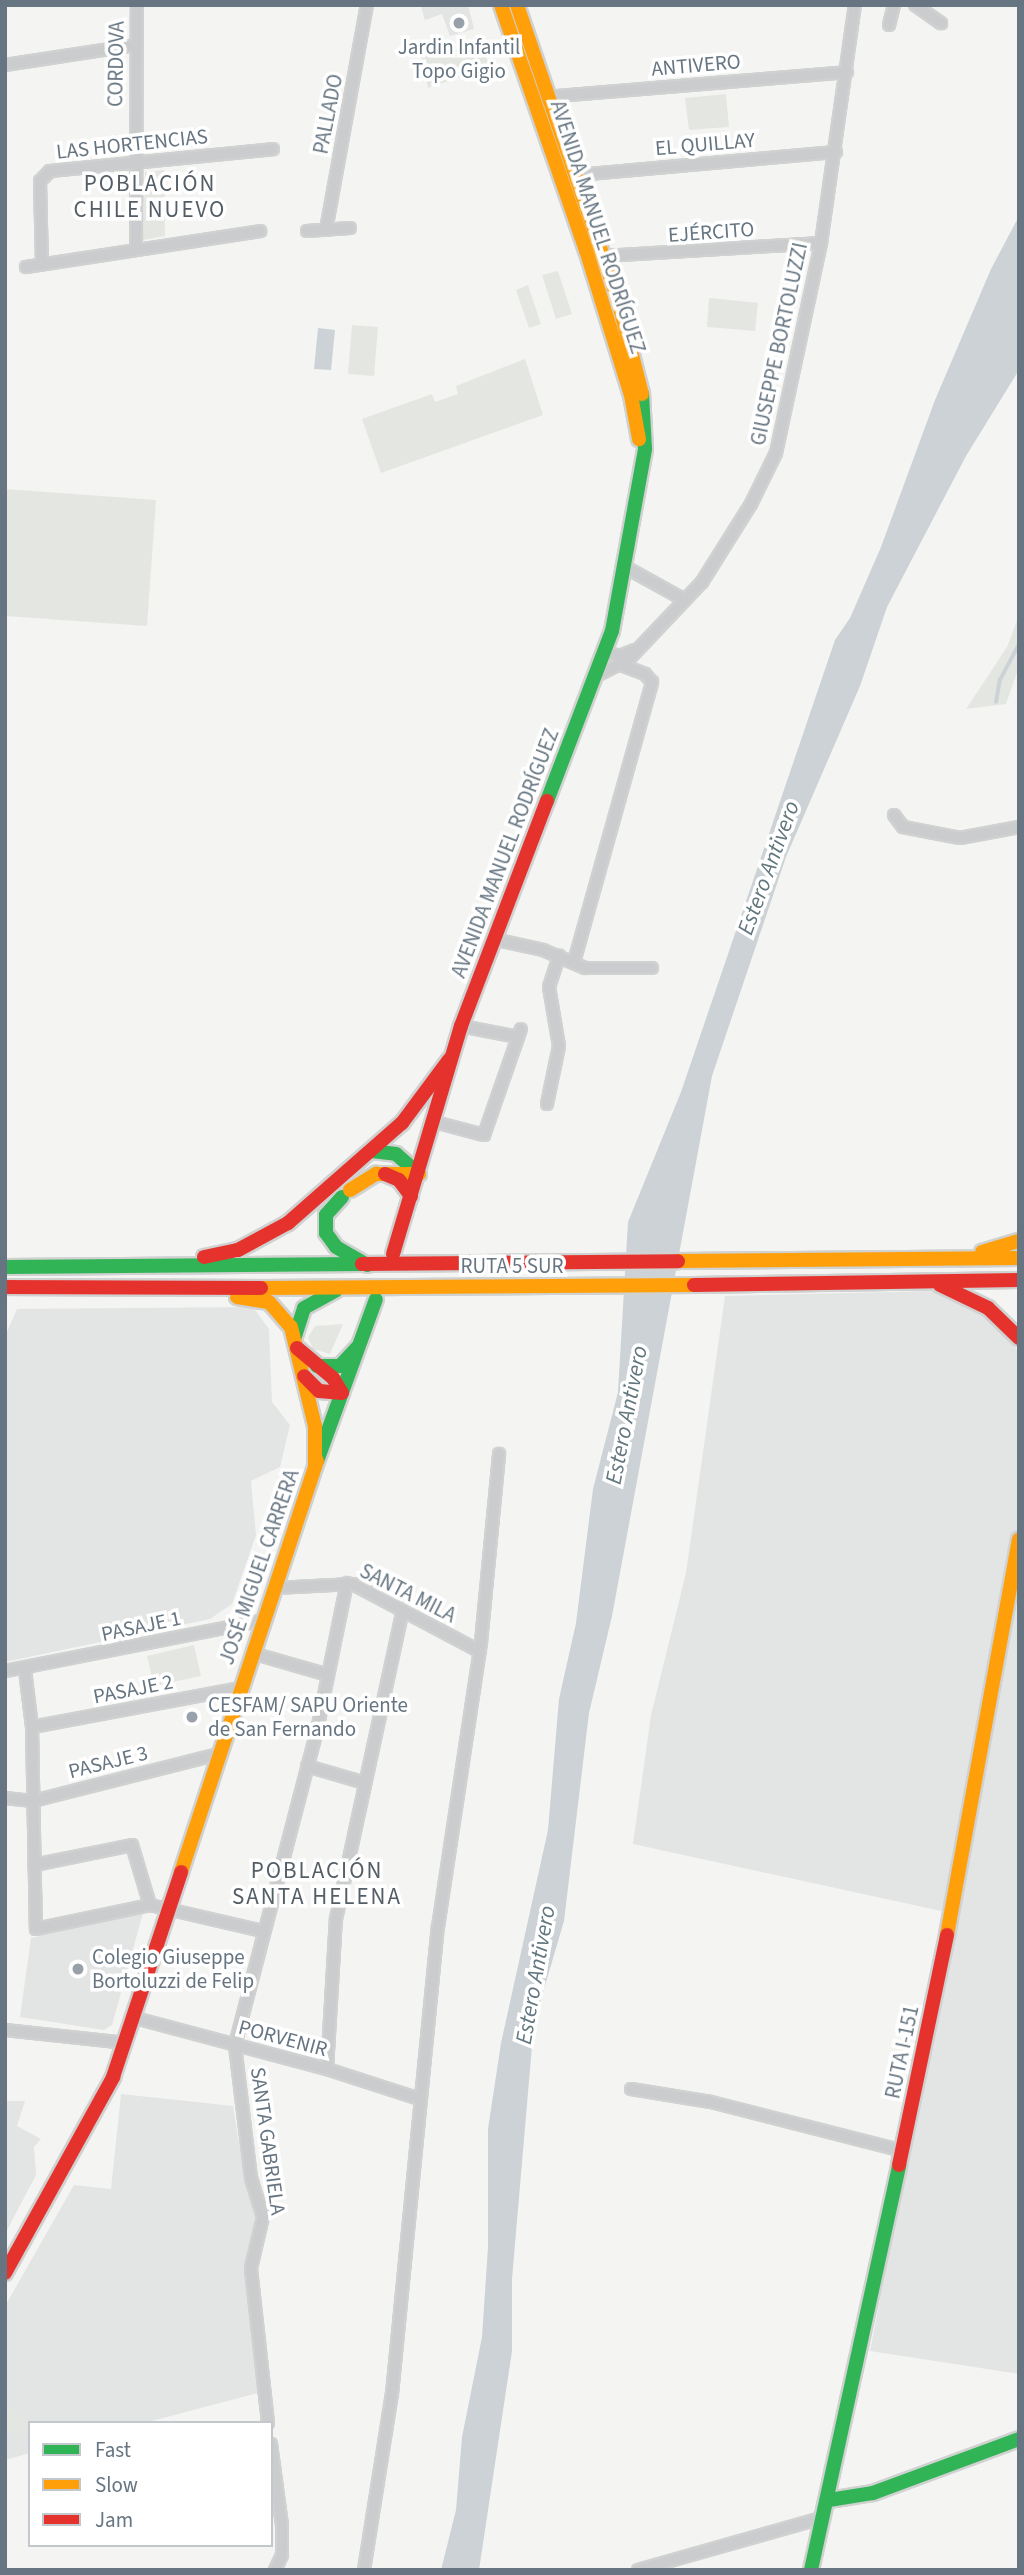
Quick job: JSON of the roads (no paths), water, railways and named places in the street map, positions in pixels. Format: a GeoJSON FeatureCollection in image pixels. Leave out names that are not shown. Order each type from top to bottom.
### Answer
{"type":"FeatureCollection","features":[{"type":"Feature","properties":{"kind":"main road","name":"AVENIDA MANUEL RODRÍGUEZ"},"geometry":{"type":"LineString","coordinates":[[393,1254],[419,1174],[449,1060],[493,939],[605,652],[625,567],[646,427],[643,400],[604,256],[541,98],[523,45],[501,5]]}},
{"type":"Feature","properties":{"kind":"main road","name":"AVENIDA MANUEL RODRÍGUEZ"},"geometry":{"type":"LineString","coordinates":[[517,5],[523,45]]}},
{"type":"Feature","properties":{"kind":"main road","name":"AVENIDA MANUEL RODRÍGUEZ"},"geometry":{"type":"LineString","coordinates":[[575,185],[631,395],[641,464]]}},
{"type":"Feature","properties":{"kind":"main road"},"geometry":{"type":"LineString","coordinates":[[145,1265],[214,1256],[264,1239],[372,1151],[412,1113],[449,1060]]}},
{"type":"Feature","properties":{"kind":"main road"},"geometry":{"type":"LineString","coordinates":[[372,1151],[396,1154],[419,1174]]}},
{"type":"Feature","properties":{"kind":"main road"},"geometry":{"type":"LineString","coordinates":[[367,1265],[336,1247],[326,1233],[326,1215],[346,1194],[381,1173],[419,1174]]}},
{"type":"Feature","properties":{"kind":"main road"},"geometry":{"type":"LineString","coordinates":[[381,1173],[399,1180],[411,1196]]}},
{"type":"Feature","properties":{"kind":"main road"},"geometry":{"type":"LineString","coordinates":[[935,1261],[1019,1241]]}},
{"type":"Feature","properties":{"kind":"main road","name":"RUTA 5 SUR"},"geometry":{"type":"LineString","coordinates":[[5,1266],[458,1265],[1019,1258]]}},
{"type":"Feature","properties":{"kind":"main road","name":"RUTA 5 SUR"},"geometry":{"type":"LineString","coordinates":[[5,1287],[469,1288],[1019,1280]]}},
{"type":"Feature","properties":{"kind":"main road"},"geometry":{"type":"LineString","coordinates":[[920,1281],[975,1300],[1019,1338]]}},
{"type":"Feature","properties":{"kind":"main road"},"geometry":{"type":"LineString","coordinates":[[93,1286],[263,1299],[281,1313],[296,1342],[317,1366],[332,1378],[342,1393]]}},
{"type":"Feature","properties":{"kind":"main road"},"geometry":{"type":"LineString","coordinates":[[315,1467],[315,1426],[296,1342],[308,1303],[347,1287]]}},
{"type":"Feature","properties":{"kind":"main road","name":"JOSÉ MIGUEL CARRERA"},"geometry":{"type":"LineString","coordinates":[[5,2273],[113,2077],[126,2043],[315,1467],[376,1299]]}},
{"type":"Feature","properties":{"kind":"main road"},"geometry":{"type":"LineString","coordinates":[[317,1366],[340,1366],[358,1347]]}},
{"type":"Feature","properties":{"kind":"main road"},"geometry":{"type":"LineString","coordinates":[[302,1373],[319,1391],[342,1393]]}},
{"type":"Feature","properties":{"kind":"main road","name":"RUTA I-151"},"geometry":{"type":"LineString","coordinates":[[811,2570],[829,2500],[965,1845],[1019,1539]]}},
{"type":"Feature","properties":{"kind":"main road"},"geometry":{"type":"LineString","coordinates":[[829,2500],[873,2493],[1019,2439]]}},
{"type":"Feature","properties":{"kind":"street","name":"CORDOVA"},"geometry":{"type":"LineString","coordinates":[[136,250],[134,163],[137,5]]}},
{"type":"Feature","properties":{"kind":"street","name":"PALLADO"},"geometry":{"type":"LineString","coordinates":[[326,230],[367,5]]}},
{"type":"Feature","properties":{"kind":"street","name":"GIUSEPPE BORTOLUZZI"},"geometry":{"type":"LineString","coordinates":[[596,676],[619,664],[639,648],[685,600],[720,556],[779,444],[821,243],[855,5]]}},
{"type":"Feature","properties":{"kind":"street"},"geometry":{"type":"LineString","coordinates":[[890,25],[894,5]]}},
{"type":"Feature","properties":{"kind":"street"},"geometry":{"type":"LineString","coordinates":[[915,5],[941,23]]}},
{"type":"Feature","properties":{"kind":"street"},"geometry":{"type":"LineString","coordinates":[[5,65],[136,45]]}},
{"type":"Feature","properties":{"kind":"street","name":"ANTIVERO"},"geometry":{"type":"LineString","coordinates":[[541,98],[846,72]]}},
{"type":"Feature","properties":{"kind":"street","name":"LAS HORTENCIAS"},"geometry":{"type":"LineString","coordinates":[[42,264],[43,175],[273,149]]}},
{"type":"Feature","properties":{"kind":"street","name":"EL QUILLAY"},"geometry":{"type":"LineString","coordinates":[[575,185],[836,152]]}},
{"type":"Feature","properties":{"kind":"street"},"geometry":{"type":"LineString","coordinates":[[307,231],[350,228]]}},
{"type":"Feature","properties":{"kind":"street"},"geometry":{"type":"LineString","coordinates":[[26,267],[260,231]]}},
{"type":"Feature","properties":{"kind":"street","name":"EJÉRCITO"},"geometry":{"type":"LineString","coordinates":[[604,256],[821,243]]}},
{"type":"Feature","properties":{"kind":"street"},"geometry":{"type":"LineString","coordinates":[[625,567],[685,600]]}},
{"type":"Feature","properties":{"kind":"street"},"geometry":{"type":"LineString","coordinates":[[605,652],[620,656],[639,648]]}},
{"type":"Feature","properties":{"kind":"street"},"geometry":{"type":"LineString","coordinates":[[574,962],[652,682],[645,674],[619,664]]}},
{"type":"Feature","properties":{"kind":"street"},"geometry":{"type":"LineString","coordinates":[[894,815],[903,827],[960,838],[1019,827]]}},
{"type":"Feature","properties":{"kind":"street"},"geometry":{"type":"LineString","coordinates":[[493,939],[559,956],[593,969],[652,968]]}},
{"type":"Feature","properties":{"kind":"street"},"geometry":{"type":"LineString","coordinates":[[547,1104],[559,1046],[549,987],[559,956]]}},
{"type":"Feature","properties":{"kind":"street"},"geometry":{"type":"LineString","coordinates":[[431,1121],[484,1135],[519,1033],[461,1026]]}},
{"type":"Feature","properties":{"kind":"street"},"geometry":{"type":"LineString","coordinates":[[364,2570],[391,2406],[414,2195],[420,2099],[438,1927],[478,1651],[499,1454]]}},
{"type":"Feature","properties":{"kind":"street","name":"SANTA MILA"},"geometry":{"type":"LineString","coordinates":[[275,1588],[347,1583],[478,1651]]}},
{"type":"Feature","properties":{"kind":"street","name":"SANTA GABRIELA"},"geometry":{"type":"LineString","coordinates":[[268,2421],[251,2268],[262,2217],[251,2178],[235,2045],[307,1766],[347,1583]]}},
{"type":"Feature","properties":{"kind":"street"},"geometry":{"type":"LineString","coordinates":[[327,2069],[334,1938],[403,1611]]}},
{"type":"Feature","properties":{"kind":"street","name":"PASAJE 1"},"geometry":{"type":"LineString","coordinates":[[5,1671],[25,1670],[264,1620]]}},
{"type":"Feature","properties":{"kind":"street"},"geometry":{"type":"LineString","coordinates":[[253,1653],[328,1675]]}},
{"type":"Feature","properties":{"kind":"street"},"geometry":{"type":"LineString","coordinates":[[25,1670],[32,1727],[36,1929],[150,1905],[263,1931]]}},
{"type":"Feature","properties":{"kind":"street","name":"PASAJE 2"},"geometry":{"type":"LineString","coordinates":[[32,1727],[241,1688]]}},
{"type":"Feature","properties":{"kind":"street","name":"PASAJE 3"},"geometry":{"type":"LineString","coordinates":[[5,1797],[33,1801],[219,1754]]}},
{"type":"Feature","properties":{"kind":"street"},"geometry":{"type":"LineString","coordinates":[[307,1766],[365,1783]]}},
{"type":"Feature","properties":{"kind":"street"},"geometry":{"type":"LineString","coordinates":[[34,1866],[132,1845],[150,1905]]}},
{"type":"Feature","properties":{"kind":"street","name":"PORVENIR"},"geometry":{"type":"LineString","coordinates":[[135,2018],[327,2069],[420,2099]]}},
{"type":"Feature","properties":{"kind":"street"},"geometry":{"type":"LineString","coordinates":[[5,2030],[126,2043]]}},
{"type":"Feature","properties":{"kind":"street"},"geometry":{"type":"LineString","coordinates":[[631,2089],[711,2102],[903,2151]]}},
{"type":"Feature","properties":{"kind":"street"},"geometry":{"type":"LineString","coordinates":[[273,2459],[282,2525],[282,2555],[275,2570]]}},
{"type":"Feature","properties":{"kind":"street"},"geometry":{"type":"LineString","coordinates":[[638,2570],[825,2517]]}},
{"type":"Feature","properties":{"kind":"water","name":"Estero Antivero"},"geometry":{"type":"Polygon","coordinates":[[[1019,216],[1019,370],[966,456],[887,607],[860,686],[786,857],[712,1076],[612,1616],[589,1713],[564,1921],[534,2023],[512,2279],[512,2351],[479,2570],[441,2570],[456,2510],[462,2437],[482,2337],[488,2247],[488,2129],[501,2043],[548,1830],[559,1699],[576,1623],[593,1489],[618,1392],[628,1222],[681,1092],[835,640],[850,618],[881,547],[935,400],[991,269],[1019,216]]]}},
{"type":"Feature","properties":{"kind":"water"},"geometry":{"type":"Polygon","coordinates":[[[318,328],[335,330],[331,370],[314,369],[318,328]]]}},
{"type":"Feature","properties":{"kind":"waterway"},"geometry":{"type":"LineString","coordinates":[[996,702],[1000,680],[1019,645]]}},
{"type":"Feature","properties":{"kind":"place","name":"Jardin Infantil Topo Gigio"},"geometry":{"type":"Point","coordinates":[459,23]}},
{"type":"Feature","properties":{"kind":"place","name":"CESFAM/ SAPU Oriente de San Fernando"},"geometry":{"type":"Point","coordinates":[192,1717]}},
{"type":"Feature","properties":{"kind":"place","name":"Colegio Giuseppe Bortoluzzi de Felip"},"geometry":{"type":"Point","coordinates":[78,1969]}},
{"type":"Feature","properties":{"kind":"district","name":"POBLACIÓN CHILE NUEVO"},"geometry":{"type":"Point","coordinates":[150,197]}},
{"type":"Feature","properties":{"kind":"district","name":"POBLACIÓN SANTA HELENA"},"geometry":{"type":"Point","coordinates":[317,1884]}}]}
